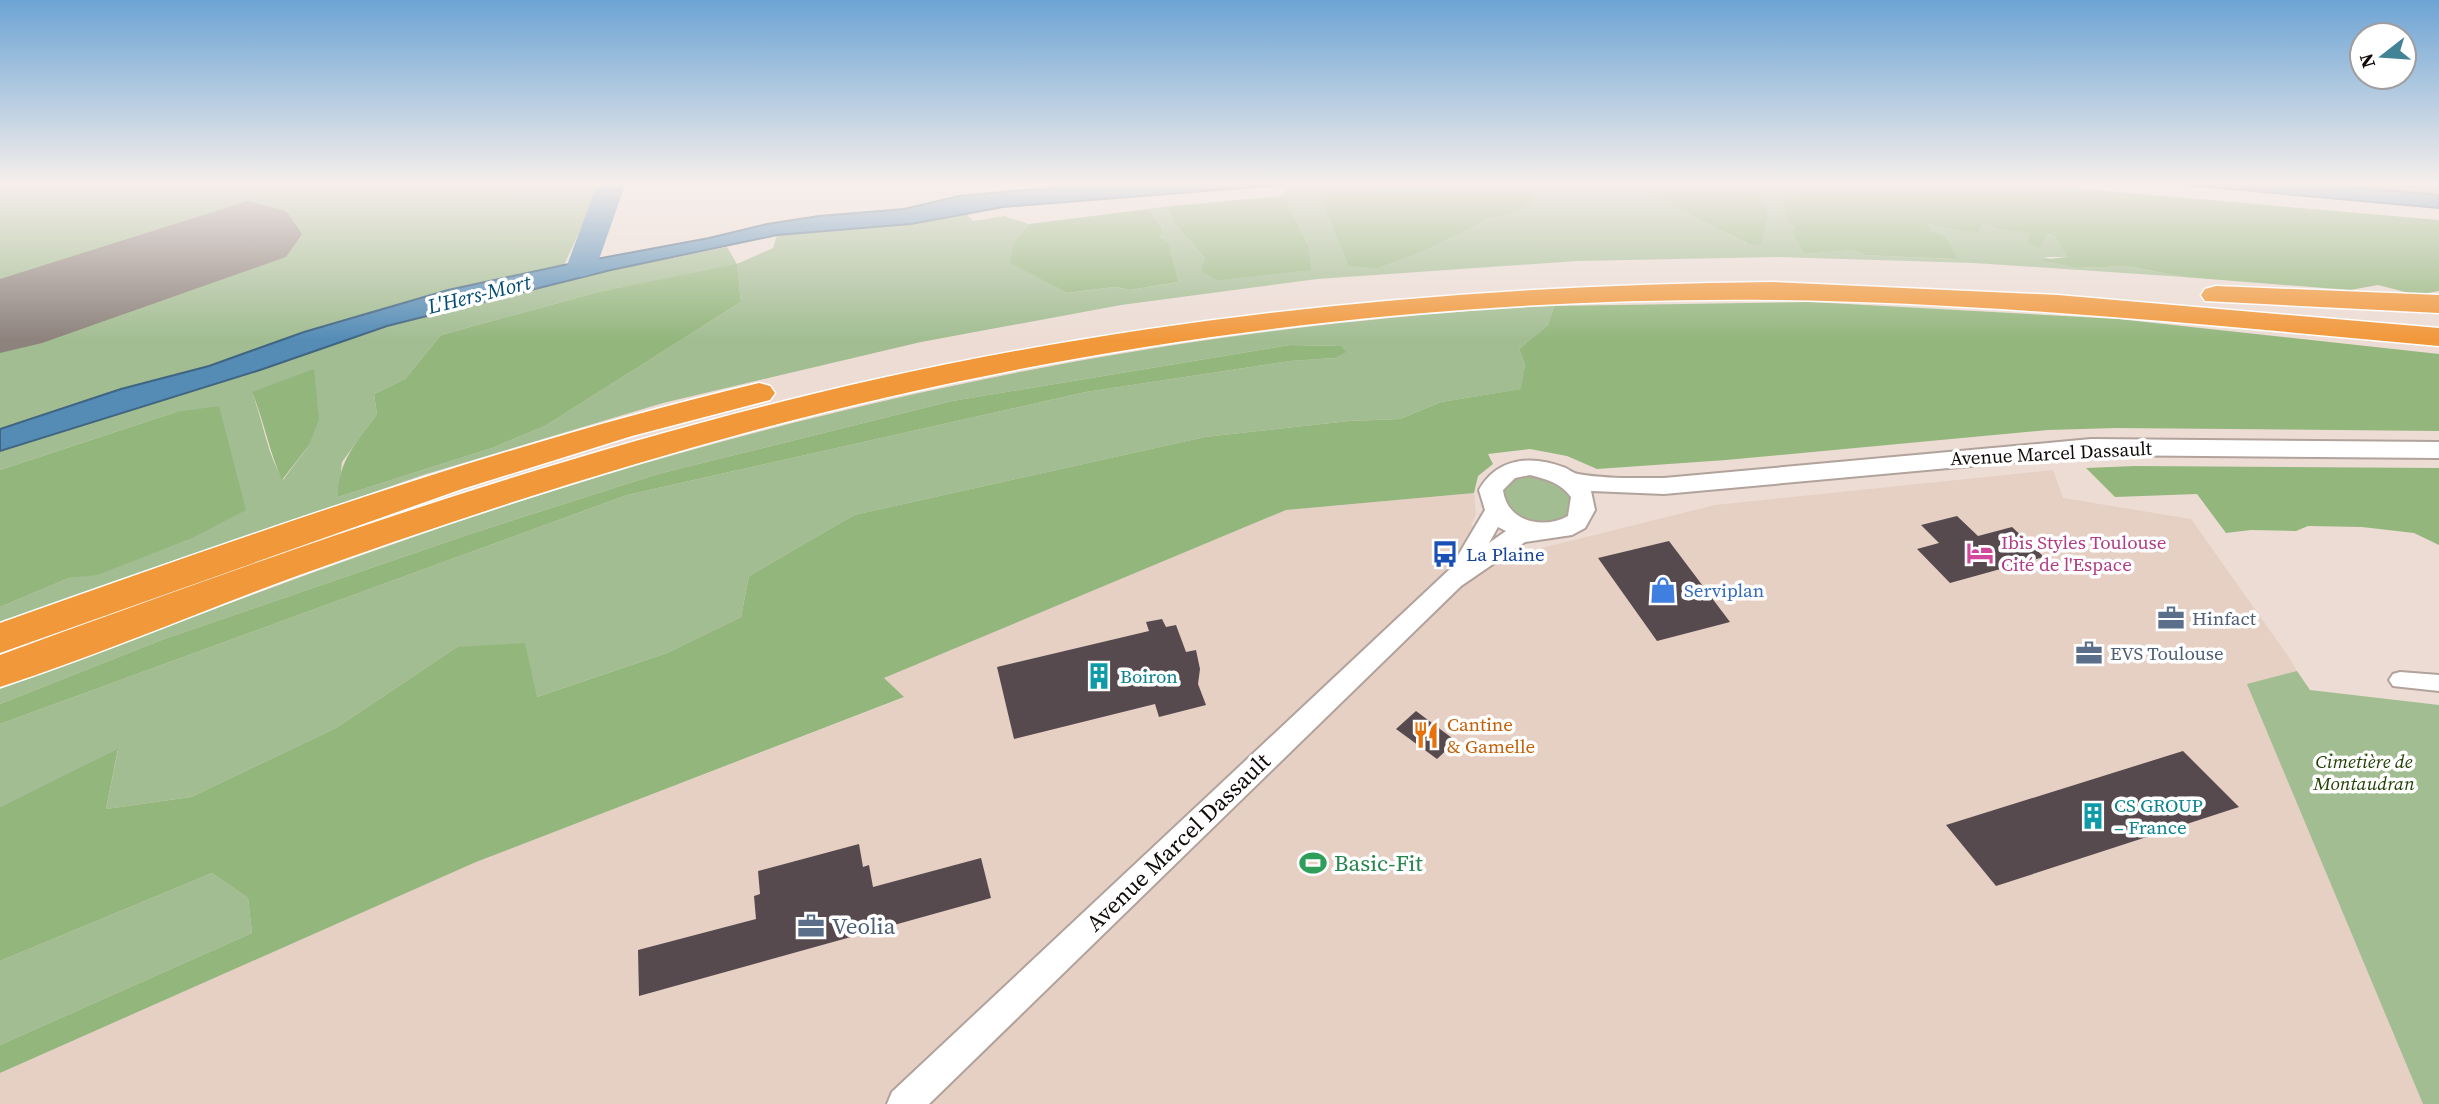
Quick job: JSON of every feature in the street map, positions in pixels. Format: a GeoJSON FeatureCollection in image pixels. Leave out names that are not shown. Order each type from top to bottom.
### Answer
{"type":"FeatureCollection","features":[{"type":"Feature","properties":{"kind":"highway"},"geometry":{"type":"LineString","coordinates":[[0,638],[262,544],[601,433],[892,361],[1068,326],[1174,310],[1421,282],[1691,271],[1944,276],[2439,315]]}},
{"type":"Feature","properties":{"kind":"highway"},"geometry":{"type":"LineString","coordinates":[[0,671],[356,541],[608,460],[859,394],[1024,359],[1191,331],[1421,305],[1681,292],[1930,296],[2439,337]]}},
{"type":"Feature","properties":{"kind":"highway"},"geometry":{"type":"LineString","coordinates":[[2197,294],[2439,304]]}},
{"type":"Feature","properties":{"kind":"highway"},"geometry":{"type":"LineString","coordinates":[[2338,328],[2364,341],[2439,350]]}},
{"type":"Feature","properties":{"kind":"street","name":"Avenue Marcel Dassault"},"geometry":{"type":"LineString","coordinates":[[1452,579],[1496,511],[1491,490],[1495,481],[1516,469],[1545,469],[1573,481],[1612,486],[1664,486],[2091,447],[2439,450]]}},
{"type":"Feature","properties":{"kind":"street"},"geometry":{"type":"LineString","coordinates":[[1573,481],[1580,489],[1586,506]]}},
{"type":"Feature","properties":{"kind":"street","name":"Avenue Marcel Dassault"},"geometry":{"type":"LineString","coordinates":[[904,1104],[1452,579],[1516,536],[1533,531],[1560,531],[1573,526],[1583,517],[1586,506],[1664,486]]}},
{"type":"Feature","properties":{"kind":"street"},"geometry":{"type":"LineString","coordinates":[[1496,511],[1514,525],[1533,531]]}},
{"type":"Feature","properties":{"kind":"street"},"geometry":{"type":"LineString","coordinates":[[2400,680],[2439,682]]}},
{"type":"Feature","properties":{"kind":"shaded area"},"geometry":{"type":"Polygon","coordinates":[[[2053,470],[2063,498],[2191,519],[2297,671],[2248,685],[2423,1104],[0,1104],[0,1073],[476,862],[903,698],[884,678],[1286,510],[1474,493],[1476,514],[1471,525],[1526,552],[1715,505],[2053,470]]]}},
{"type":"Feature","properties":{"kind":"green space"},"geometry":{"type":"Polygon","coordinates":[[[0,237],[577,237],[564,265],[448,290],[304,332],[209,366],[121,389],[0,429],[0,237]]]}},
{"type":"Feature","properties":{"kind":"green space"},"geometry":{"type":"Polygon","coordinates":[[[777,237],[1019,237],[1014,242],[1011,263],[1067,293],[1115,287],[1130,290],[1178,282],[1158,237],[1186,237],[1205,258],[1308,245],[1304,237],[1399,237],[1423,251],[1447,238],[1733,237],[1747,244],[1751,237],[1799,237],[1805,254],[1854,250],[1864,255],[1956,259],[1946,237],[2055,237],[2067,257],[2044,257],[2079,268],[2126,266],[2184,277],[1974,263],[1777,257],[1577,261],[1317,279],[1121,305],[921,342],[663,403],[423,475],[0,623],[0,607],[69,578],[97,574],[188,540],[176,412],[0,470],[0,451],[260,370],[387,326],[611,270],[727,247],[737,264],[773,248],[777,237]],[[737,265],[598,292],[441,335],[405,379],[374,394],[377,414],[342,462],[338,497],[492,448],[545,426],[741,302],[737,265]],[[252,392],[269,448],[283,480],[309,445],[252,392]]]}},
{"type":"Feature","properties":{"kind":"green space"},"geometry":{"type":"Polygon","coordinates":[[[1019,237],[1159,237],[1168,243],[1178,282],[1130,290],[1115,287],[1067,293],[1010,263],[1014,242],[1019,237]]]}},
{"type":"Feature","properties":{"kind":"green space"},"geometry":{"type":"Polygon","coordinates":[[[1186,237],[1304,237],[1308,245],[1311,270],[1218,280],[1201,271],[1205,258],[1186,237]]]}},
{"type":"Feature","properties":{"kind":"green space"},"geometry":{"type":"Polygon","coordinates":[[[1337,237],[1452,237],[1377,268],[1349,266],[1337,237]]]}},
{"type":"Feature","properties":{"kind":"green space"},"geometry":{"type":"Polygon","coordinates":[[[1733,237],[1763,237],[1761,245],[1748,244],[1733,237]]]}},
{"type":"Feature","properties":{"kind":"green space"},"geometry":{"type":"Polygon","coordinates":[[[1795,237],[1946,237],[1957,259],[1864,255],[1854,250],[1805,254],[1795,237]]]}},
{"type":"Feature","properties":{"kind":"green space"},"geometry":{"type":"Polygon","coordinates":[[[2029,237],[2046,237],[2039,248],[2028,243],[2029,237]]]}},
{"type":"Feature","properties":{"kind":"green space"},"geometry":{"type":"Polygon","coordinates":[[[2055,237],[2439,237],[2439,291],[2417,295],[2378,285],[2350,290],[2184,277],[2126,266],[2079,268],[2040,260],[2067,257],[2055,237]]]}},
{"type":"Feature","properties":{"kind":"green space"},"geometry":{"type":"Polygon","coordinates":[[[737,264],[741,302],[545,426],[492,448],[338,497],[345,463],[377,414],[374,394],[405,379],[441,335],[598,292],[737,264]]]}},
{"type":"Feature","properties":{"kind":"green space"},"geometry":{"type":"Polygon","coordinates":[[[1811,302],[2118,319],[2439,354],[2439,431],[2116,428],[2048,430],[1726,460],[1597,469],[1567,456],[1530,449],[1488,454],[1493,464],[1478,476],[1474,493],[1286,510],[884,678],[904,697],[476,862],[0,1073],[0,1045],[252,933],[248,898],[212,873],[0,961],[0,807],[118,749],[106,809],[191,797],[336,728],[457,647],[525,643],[537,697],[667,653],[741,617],[749,576],[854,515],[1205,437],[1349,421],[1400,419],[1441,402],[1521,389],[1525,365],[1519,349],[1548,325],[1554,306],[1811,302]]]}},
{"type":"Feature","properties":{"kind":"green space"},"geometry":{"type":"Polygon","coordinates":[[[1554,306],[1548,325],[1519,349],[1525,365],[1522,389],[1441,402],[1400,419],[1349,421],[1205,437],[854,515],[749,576],[741,617],[667,653],[537,697],[457,647],[336,728],[191,797],[106,809],[118,750],[0,807],[0,724],[627,495],[1086,392],[1290,361],[1335,358],[1341,346],[1290,345],[952,401],[658,474],[473,533],[164,639],[0,704],[0,689],[299,578],[526,500],[602,476],[835,412],[1073,362],[1192,342],[1313,326],[1554,306]]]}},
{"type":"Feature","properties":{"kind":"green space"},"geometry":{"type":"Polygon","coordinates":[[[1290,345],[1341,346],[1346,352],[1335,358],[1290,361],[1086,392],[627,495],[0,724],[0,704],[164,639],[473,533],[658,474],[952,401],[1290,345]]]}},
{"type":"Feature","properties":{"kind":"green space"},"geometry":{"type":"Polygon","coordinates":[[[314,369],[319,419],[309,445],[282,480],[252,392],[314,369]]]}},
{"type":"Feature","properties":{"kind":"green space"},"geometry":{"type":"Polygon","coordinates":[[[219,406],[246,510],[188,540],[97,575],[69,578],[0,607],[0,470],[176,412],[219,406]]]}},
{"type":"Feature","properties":{"kind":"green space"},"geometry":{"type":"Polygon","coordinates":[[[2086,468],[2439,468],[2439,545],[2414,533],[2362,527],[2308,526],[2296,531],[2251,530],[2226,533],[2197,494],[2115,497],[2086,468]]]}},
{"type":"Feature","properties":{"kind":"green space"},"geometry":{"type":"Polygon","coordinates":[[[1538,473],[1572,492],[1571,514],[1565,519],[1544,524],[1515,517],[1499,489],[1509,478],[1538,473]]]}},
{"type":"Feature","properties":{"kind":"green space","name":"Cimetière de Montaudran"},"geometry":{"type":"Polygon","coordinates":[[[2297,671],[2310,690],[2439,705],[2439,1104],[2423,1104],[2247,684],[2297,671]]]}},
{"type":"Feature","properties":{"kind":"green space"},"geometry":{"type":"Polygon","coordinates":[[[212,873],[248,898],[252,933],[0,1045],[0,961],[212,873]]]}},
{"type":"Feature","properties":{"kind":"water","name":"L'Hers-Mort"},"geometry":{"type":"Polygon","coordinates":[[[770,237],[611,270],[387,326],[260,370],[0,451],[0,429],[121,389],[209,366],[304,332],[448,290],[709,238],[770,237]]]}},
{"type":"Feature","properties":{"kind":"building","name":"Ibis Styles Toulouse Cité de l'Espace"},"geometry":{"type":"Polygon","coordinates":[[[1957,516],[1978,536],[2012,527],[2044,557],[1950,583],[1917,549],[1939,543],[1921,525],[1957,516]]]}},
{"type":"Feature","properties":{"kind":"building","name":"Serviplan"},"geometry":{"type":"Polygon","coordinates":[[[1669,541],[1730,622],[1657,641],[1598,558],[1669,541]]]}},
{"type":"Feature","properties":{"kind":"building","name":"Boiron"},"geometry":{"type":"Polygon","coordinates":[[[1162,619],[1166,627],[1176,625],[1186,652],[1196,650],[1200,669],[1198,684],[1206,705],[1159,717],[1155,704],[1014,739],[997,667],[1149,631],[1146,622],[1162,619]]]}},
{"type":"Feature","properties":{"kind":"building","name":"Cantine & Gamelle"},"geometry":{"type":"Polygon","coordinates":[[[1416,711],[1456,741],[1437,759],[1396,729],[1416,711]]]}},
{"type":"Feature","properties":{"kind":"building","name":"CS GROUP – France"},"geometry":{"type":"Polygon","coordinates":[[[2183,751],[2239,807],[1996,886],[1946,825],[2183,751]]]}},
{"type":"Feature","properties":{"kind":"building","name":"Veolia"},"geometry":{"type":"Polygon","coordinates":[[[859,844],[863,867],[869,865],[873,887],[981,858],[991,898],[639,996],[638,950],[756,919],[754,896],[760,894],[758,871],[859,844]]]}},
{"type":"Feature","properties":{"kind":"waterway"},"geometry":{"type":"LineString","coordinates":[[581,268],[592,237]]}},
{"type":"Feature","properties":{"kind":"runway"},"geometry":{"type":"LineString","coordinates":[[0,318],[241,237]]}},
{"type":"Feature","properties":{"kind":"place","name":"Ibis Styles Toulouse Cité de l'Espace"},"geometry":{"type":"Point","coordinates":[1980,553]}},
{"type":"Feature","properties":{"kind":"place","name":"La Plaine"},"geometry":{"type":"Point","coordinates":[1445,554]}},
{"type":"Feature","properties":{"kind":"place","name":"Serviplan"},"geometry":{"type":"Point","coordinates":[1663,590]}},
{"type":"Feature","properties":{"kind":"place","name":"Hinfact"},"geometry":{"type":"Point","coordinates":[2171,618]}},
{"type":"Feature","properties":{"kind":"place","name":"EVS Toulouse"},"geometry":{"type":"Point","coordinates":[2089,653]}},
{"type":"Feature","properties":{"kind":"place","name":"Boiron"},"geometry":{"type":"Point","coordinates":[1099,676]}},
{"type":"Feature","properties":{"kind":"place","name":"Cantine & Gamelle"},"geometry":{"type":"Point","coordinates":[1426,735]}},
{"type":"Feature","properties":{"kind":"place","name":"CS GROUP – France"},"geometry":{"type":"Point","coordinates":[2093,816]}},
{"type":"Feature","properties":{"kind":"place","name":"Basic-Fit"},"geometry":{"type":"Point","coordinates":[1313,863]}},
{"type":"Feature","properties":{"kind":"place","name":"Veolia"},"geometry":{"type":"Point","coordinates":[811,926]}}]}
